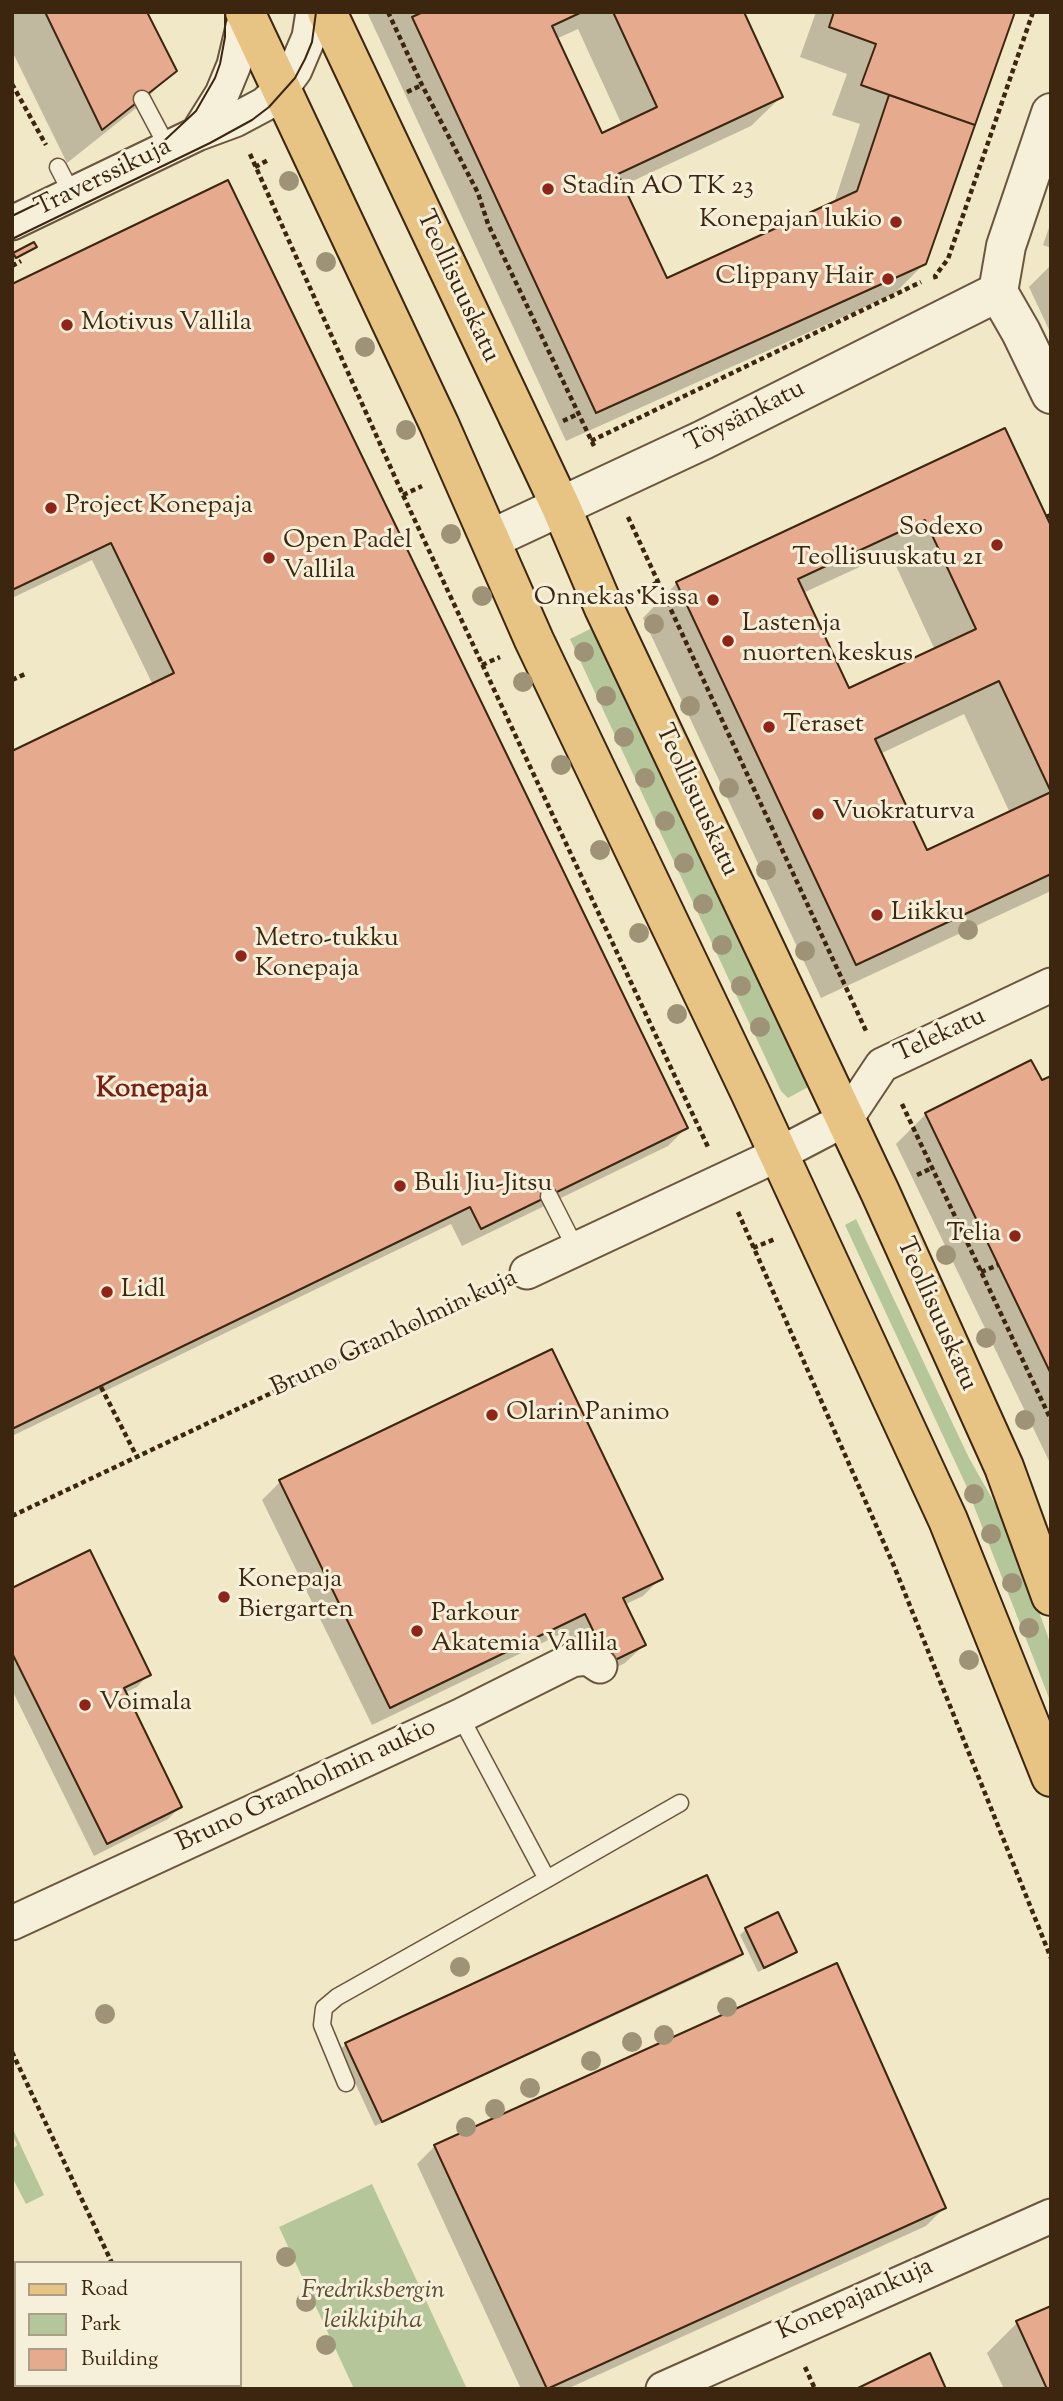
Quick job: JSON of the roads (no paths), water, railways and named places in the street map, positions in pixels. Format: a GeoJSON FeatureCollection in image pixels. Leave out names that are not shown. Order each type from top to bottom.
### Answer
{"type":"FeatureCollection","features":[{"type":"Feature","properties":{"kind":"main road","name":"Teollisuuskatu"},"geometry":{"type":"LineString","coordinates":[[327,12],[561,507],[604,608],[846,1119],[1004,1467],[1051,1596]]}},
{"type":"Feature","properties":{"kind":"main road"},"geometry":{"type":"LineString","coordinates":[[246,13],[439,424],[534,640],[750,1092],[948,1520],[1051,1777]]}},
{"type":"Feature","properties":{"kind":"street","name":"Traverssikuja"},"geometry":{"type":"LineString","coordinates":[[12,223],[65,180],[182,141],[234,121],[264,104],[282,88],[302,56],[309,37],[313,12]]}},
{"type":"Feature","properties":{"kind":"street","name":"Traverssikuja"},"geometry":{"type":"LineString","coordinates":[[182,141],[226,84],[242,41],[246,13]]}},
{"type":"Feature","properties":{"kind":"street"},"geometry":{"type":"LineString","coordinates":[[1051,113],[1006,246],[998,292],[1051,394]]}},
{"type":"Feature","properties":{"kind":"street","name":"Töysänkatu"},"geometry":{"type":"LineString","coordinates":[[491,539],[613,484],[998,292]]}},
{"type":"Feature","properties":{"kind":"street","name":"Telekatu"},"geometry":{"type":"LineString","coordinates":[[779,1154],[846,1119],[882,1065],[1051,985]]}},
{"type":"Feature","properties":{"kind":"street","name":"Bruno Granholmin kuja"},"geometry":{"type":"LineString","coordinates":[[527,1272],[779,1154]]}},
{"type":"Feature","properties":{"kind":"street","name":"Bruno Granholmin aukio"},"geometry":{"type":"LineString","coordinates":[[12,1923],[460,1716],[572,1660],[588,1658],[600,1666]]}},
{"type":"Feature","properties":{"kind":"street","name":"Konepajankuja"},"geometry":{"type":"LineString","coordinates":[[663,2389],[1051,2216]]}},
{"type":"Feature","properties":{"kind":"lane"},"geometry":{"type":"LineString","coordinates":[[142,99],[182,141]]}},
{"type":"Feature","properties":{"kind":"lane"},"geometry":{"type":"LineString","coordinates":[[549,1196],[576,1249]]}},
{"type":"Feature","properties":{"kind":"lane"},"geometry":{"type":"LineString","coordinates":[[460,1716],[547,1879]]}},
{"type":"Feature","properties":{"kind":"lane"},"geometry":{"type":"LineString","coordinates":[[346,2083],[322,2025],[324,2008],[337,1997],[680,1803]]}},
{"type":"Feature","properties":{"kind":"tram line"},"geometry":{"type":"LineString","coordinates":[[12,216],[152,148],[165,140],[196,111],[220,64],[225,37],[225,12]]}},
{"type":"Feature","properties":{"kind":"tram line"},"geometry":{"type":"LineString","coordinates":[[12,239],[252,120],[269,107],[295,78],[312,42],[316,12]]}},
{"type":"Feature","properties":{"kind":"place","name":"Stadin AO TK 23"},"geometry":{"type":"Point","coordinates":[548,189]}},
{"type":"Feature","properties":{"kind":"place","name":"Konepajan lukio"},"geometry":{"type":"Point","coordinates":[896,222]}},
{"type":"Feature","properties":{"kind":"place","name":"Clippany Hair"},"geometry":{"type":"Point","coordinates":[888,279]}},
{"type":"Feature","properties":{"kind":"place","name":"Motivus Vallila"},"geometry":{"type":"Point","coordinates":[67,325]}},
{"type":"Feature","properties":{"kind":"place","name":"Project Konepaja"},"geometry":{"type":"Point","coordinates":[51,508]}},
{"type":"Feature","properties":{"kind":"place","name":"Sodexo Teollisuuskatu 21"},"geometry":{"type":"Point","coordinates":[997,545]}},
{"type":"Feature","properties":{"kind":"place","name":"Open Padel Vallila"},"geometry":{"type":"Point","coordinates":[269,558]}},
{"type":"Feature","properties":{"kind":"place","name":"Onnekas Kissa"},"geometry":{"type":"Point","coordinates":[713,600]}},
{"type":"Feature","properties":{"kind":"place","name":"Lasten ja nuorten keskus"},"geometry":{"type":"Point","coordinates":[728,641]}},
{"type":"Feature","properties":{"kind":"place","name":"Teraset"},"geometry":{"type":"Point","coordinates":[769,727]}},
{"type":"Feature","properties":{"kind":"place","name":"Vuokraturva"},"geometry":{"type":"Point","coordinates":[818,814]}},
{"type":"Feature","properties":{"kind":"place","name":"Liikku"},"geometry":{"type":"Point","coordinates":[877,915]}},
{"type":"Feature","properties":{"kind":"place","name":"Metro-tukku Konepaja"},"geometry":{"type":"Point","coordinates":[241,956]}},
{"type":"Feature","properties":{"kind":"place","name":"Buli Jiu-Jitsu"},"geometry":{"type":"Point","coordinates":[400,1186]}},
{"type":"Feature","properties":{"kind":"place","name":"Telia"},"geometry":{"type":"Point","coordinates":[1015,1236]}},
{"type":"Feature","properties":{"kind":"place","name":"Lidl"},"geometry":{"type":"Point","coordinates":[107,1292]}},
{"type":"Feature","properties":{"kind":"place","name":"Olarin Panimo"},"geometry":{"type":"Point","coordinates":[492,1415]}},
{"type":"Feature","properties":{"kind":"place","name":"Konepaja Biergarten"},"geometry":{"type":"Point","coordinates":[224,1597]}},
{"type":"Feature","properties":{"kind":"place","name":"Parkour Akatemia Vallila"},"geometry":{"type":"Point","coordinates":[417,1631]}},
{"type":"Feature","properties":{"kind":"place","name":"Voimala"},"geometry":{"type":"Point","coordinates":[85,1705]}},
{"type":"Feature","properties":{"kind":"district","name":"Konepaja"},"geometry":{"type":"Point","coordinates":[152,1091]}},
{"type":"Feature","properties":{"kind":"park label","name":"Fredriksbergin leikkipiha"},"geometry":{"type":"Point","coordinates":[373,2308]}}]}
